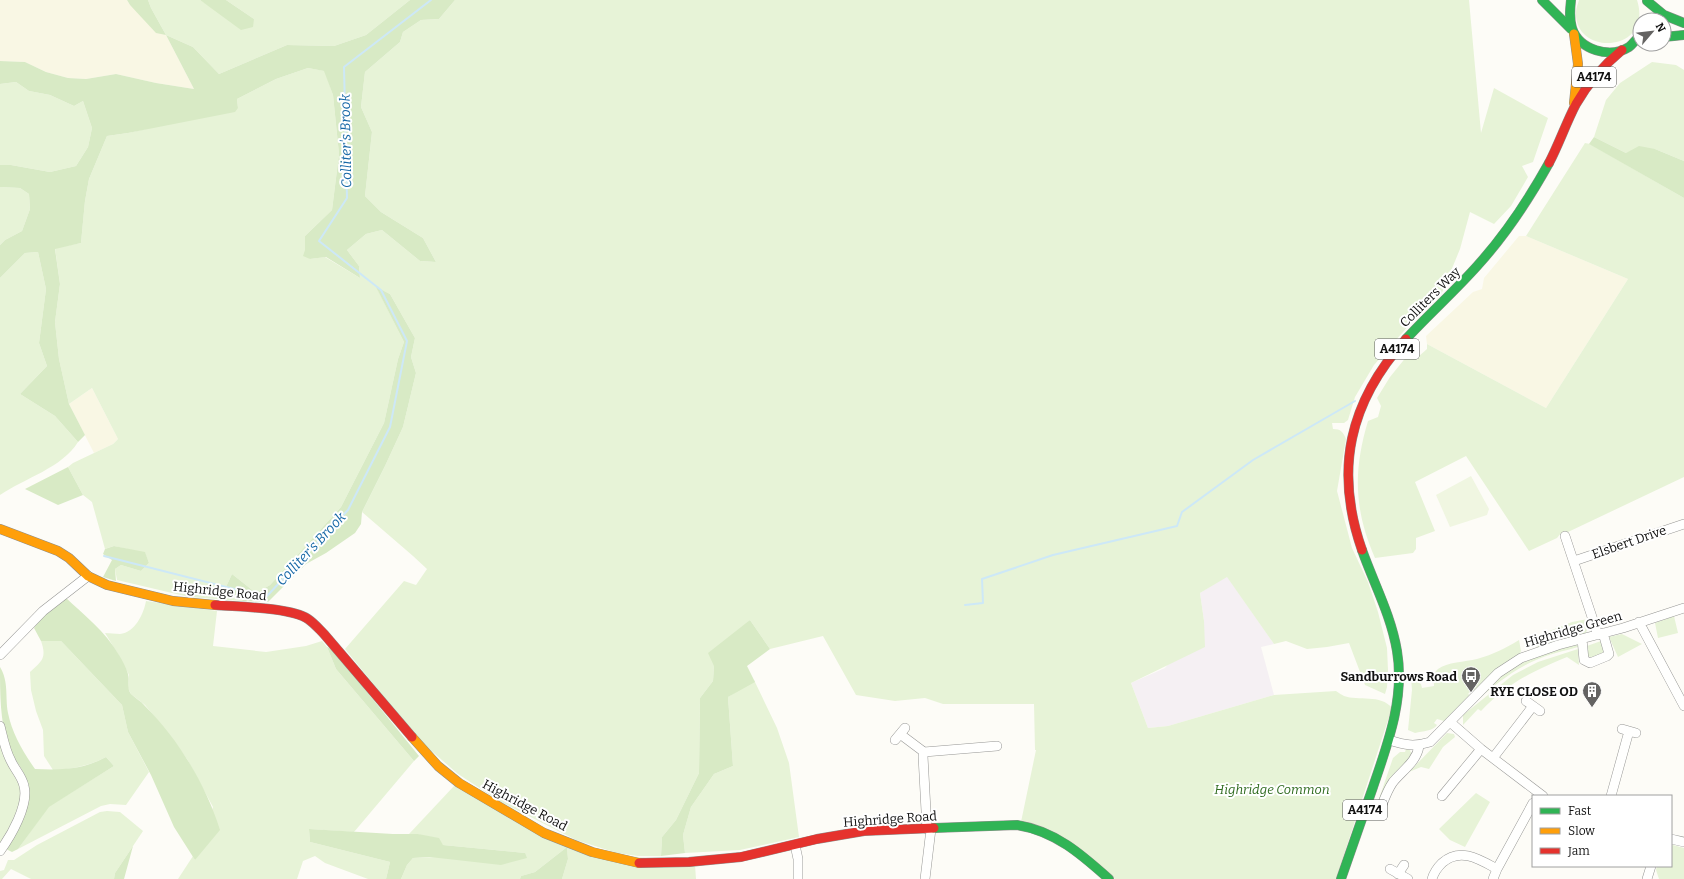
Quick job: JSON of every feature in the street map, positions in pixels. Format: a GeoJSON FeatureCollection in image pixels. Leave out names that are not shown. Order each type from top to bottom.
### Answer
{"type":"FeatureCollection","features":[{"type":"Feature","properties":{"kind":"main road"},"geometry":{"type":"LineString","coordinates":[[1542,0],[1584,45],[1596,51],[1611,53],[1632,46]]}},
{"type":"Feature","properties":{"kind":"main road"},"geometry":{"type":"LineString","coordinates":[[1571,0],[1569,11],[1572,32]]}},
{"type":"Feature","properties":{"kind":"main road"},"geometry":{"type":"LineString","coordinates":[[1647,0],[1648,12]]}},
{"type":"Feature","properties":{"kind":"main road"},"geometry":{"type":"LineString","coordinates":[[1647,0],[1664,15],[1684,23]]}},
{"type":"Feature","properties":{"kind":"main road","name":"A4174"},"geometry":{"type":"LineString","coordinates":[[1572,32],[1577,57],[1578,74],[1573,110]]}},
{"type":"Feature","properties":{"kind":"main road"},"geometry":{"type":"LineString","coordinates":[[1672,36],[1684,35]]}},
{"type":"Feature","properties":{"kind":"main road"},"geometry":{"type":"LineString","coordinates":[[1626,49],[1632,43]]}},
{"type":"Feature","properties":{"kind":"main road","name":"A4174"},"geometry":{"type":"LineString","coordinates":[[1573,110],[1597,73],[1626,49]]}},
{"type":"Feature","properties":{"kind":"main road","name":"Colliters Way"},"geometry":{"type":"LineString","coordinates":[[1389,740],[1398,705],[1398,650],[1382,597],[1364,557],[1351,514],[1348,480],[1350,448],[1362,405],[1372,384],[1389,358],[1467,278],[1506,231],[1545,169],[1565,130],[1573,110]]}},
{"type":"Feature","properties":{"kind":"main road","name":"Highridge Road"},"geometry":{"type":"LineString","coordinates":[[0,529],[58,551],[69,558],[88,576],[107,585],[173,601],[283,611],[295,613],[308,619],[337,648],[385,708],[420,748],[448,775],[483,798],[544,833],[592,852],[639,863],[656,863],[741,857],[817,839],[864,831],[1017,825],[1038,829],[1058,839],[1075,850],[1109,879]]}},
{"type":"Feature","properties":{"kind":"main road","name":"A4174"},"geometry":{"type":"LineString","coordinates":[[1341,879],[1389,740]]}},
{"type":"Feature","properties":{"kind":"street","name":"Elsbert Drive"},"geometry":{"type":"LineString","coordinates":[[1574,561],[1684,524]]}},
{"type":"Feature","properties":{"kind":"street"},"geometry":{"type":"LineString","coordinates":[[1565,536],[1609,654],[1608,656],[1590,663],[1584,660],[1582,639]]}},
{"type":"Feature","properties":{"kind":"street"},"geometry":{"type":"LineString","coordinates":[[0,655],[43,610],[88,576]]}},
{"type":"Feature","properties":{"kind":"street","name":"Highridge Green"},"geometry":{"type":"LineString","coordinates":[[1419,746],[1430,742],[1444,723],[1498,673],[1510,664],[1530,654],[1684,608]]}},
{"type":"Feature","properties":{"kind":"street"},"geometry":{"type":"LineString","coordinates":[[1639,622],[1684,706]]}},
{"type":"Feature","properties":{"kind":"street"},"geometry":{"type":"LineString","coordinates":[[1493,758],[1533,706]]}},
{"type":"Feature","properties":{"kind":"street"},"geometry":{"type":"LineString","coordinates":[[1444,723],[1480,748],[1540,795]]}},
{"type":"Feature","properties":{"kind":"street"},"geometry":{"type":"LineString","coordinates":[[0,726],[5,749],[12,763],[19,772],[25,787],[25,802],[12,833],[0,851]]}},
{"type":"Feature","properties":{"kind":"street"},"geometry":{"type":"LineString","coordinates":[[1611,795],[1629,731]]}},
{"type":"Feature","properties":{"kind":"street"},"geometry":{"type":"LineString","coordinates":[[900,734],[924,752],[997,746]]}},
{"type":"Feature","properties":{"kind":"street"},"geometry":{"type":"LineString","coordinates":[[1382,805],[1393,782],[1416,757],[1419,746],[1404,745],[1389,740]]}},
{"type":"Feature","properties":{"kind":"street"},"geometry":{"type":"LineString","coordinates":[[1442,796],[1480,748]]}},
{"type":"Feature","properties":{"kind":"street"},"geometry":{"type":"LineString","coordinates":[[924,752],[923,756],[929,829],[925,879]]}},
{"type":"Feature","properties":{"kind":"street"},"geometry":{"type":"LineString","coordinates":[[1493,879],[1532,805]]}},
{"type":"Feature","properties":{"kind":"street"},"geometry":{"type":"LineString","coordinates":[[1672,839],[1684,842]]}},
{"type":"Feature","properties":{"kind":"street"},"geometry":{"type":"LineString","coordinates":[[795,845],[798,859],[798,879]]}},
{"type":"Feature","properties":{"kind":"street"},"geometry":{"type":"LineString","coordinates":[[1432,879],[1436,870],[1441,864],[1447,859],[1455,856],[1470,855],[1497,869]]}},
{"type":"Feature","properties":{"kind":"street"},"geometry":{"type":"LineString","coordinates":[[1398,874],[1404,865]]}},
{"type":"Feature","properties":{"kind":"street"},"geometry":{"type":"LineString","coordinates":[[1647,879],[1651,867]]}},
{"type":"Feature","properties":{"kind":"street"},"geometry":{"type":"LineString","coordinates":[[1390,869],[1408,879]]}},
{"type":"Feature","properties":{"kind":"shaded area"},"geometry":{"type":"Polygon","coordinates":[[[0,0],[127,0],[130,5],[166,35],[194,89],[156,83],[116,74],[86,79],[68,78],[46,72],[25,62],[0,61],[0,0]]]}},
{"type":"Feature","properties":{"kind":"shaded area"},"geometry":{"type":"Polygon","coordinates":[[[1519,236],[1526,236],[1628,279],[1546,408],[1427,344],[1426,336],[1473,292],[1482,289],[1484,278],[1519,236]]]}},
{"type":"Feature","properties":{"kind":"shaded area"},"geometry":{"type":"Polygon","coordinates":[[[92,388],[118,439],[113,444],[94,453],[69,404],[92,388]]]}},
{"type":"Feature","properties":{"kind":"shaded area"},"geometry":{"type":"Polygon","coordinates":[[[1227,576],[1274,644],[1261,647],[1274,695],[1168,726],[1148,728],[1131,683],[1165,668],[1204,621],[1200,593],[1227,576]]]}},
{"type":"Feature","properties":{"kind":"green space"},"geometry":{"type":"Polygon","coordinates":[[[127,0],[148,0],[166,35],[156,33],[127,0]]]}},
{"type":"Feature","properties":{"kind":"green space"},"geometry":{"type":"Polygon","coordinates":[[[148,0],[200,0],[211,7],[254,19],[226,0],[410,0],[366,35],[334,46],[287,45],[219,74],[193,47],[166,35],[148,0]]]}},
{"type":"Feature","properties":{"kind":"green space"},"geometry":{"type":"Polygon","coordinates":[[[200,0],[226,0],[254,19],[253,27],[241,30],[200,0]]]}},
{"type":"Feature","properties":{"kind":"green space"},"geometry":{"type":"Polygon","coordinates":[[[410,0],[455,0],[439,19],[421,20],[403,32],[400,42],[365,72],[361,107],[372,132],[365,196],[381,212],[423,238],[436,262],[420,261],[382,230],[366,234],[347,250],[359,266],[360,278],[326,257],[310,259],[303,256],[305,250],[305,236],[332,210],[339,154],[333,95],[324,71],[308,68],[276,79],[237,99],[238,108],[235,112],[107,136],[89,179],[85,201],[81,243],[55,249],[60,284],[55,322],[59,359],[69,404],[85,435],[78,442],[55,416],[20,394],[47,366],[39,343],[46,289],[38,252],[25,253],[0,278],[0,245],[5,240],[22,231],[30,209],[29,194],[20,188],[0,187],[0,165],[11,165],[50,172],[76,166],[88,147],[92,128],[83,101],[74,106],[50,95],[29,91],[16,82],[0,84],[0,61],[25,62],[46,72],[68,78],[86,79],[116,74],[156,83],[194,89],[166,35],[193,47],[219,74],[287,45],[334,46],[366,35],[410,0]]]}},
{"type":"Feature","properties":{"kind":"green space","name":"Highridge Common"},"geometry":{"type":"Polygon","coordinates":[[[455,0],[1469,0],[1481,133],[1494,88],[1548,118],[1533,162],[1522,166],[1528,177],[1511,206],[1494,224],[1470,212],[1460,249],[1441,295],[1410,324],[1374,365],[1355,397],[1348,420],[1344,423],[1332,423],[1333,429],[1341,431],[1346,439],[1337,491],[1352,548],[1368,582],[1378,612],[1387,648],[1388,670],[1385,694],[1365,685],[1349,643],[1307,649],[1286,641],[1274,644],[1227,577],[1200,593],[1204,621],[1205,647],[1131,683],[1148,728],[1168,726],[1274,695],[1336,691],[1344,696],[1376,699],[1392,708],[1336,879],[1115,879],[1021,822],[1036,750],[1034,704],[943,704],[925,698],[895,701],[856,695],[823,636],[770,649],[750,620],[714,666],[713,681],[700,698],[699,773],[676,820],[662,837],[661,856],[638,856],[617,853],[576,840],[501,802],[458,774],[427,747],[345,649],[404,581],[416,585],[427,569],[362,512],[403,427],[416,373],[411,357],[415,338],[390,294],[377,288],[404,342],[398,359],[384,423],[341,507],[270,585],[256,593],[232,574],[225,589],[243,601],[189,597],[117,580],[115,569],[121,565],[141,571],[149,563],[145,553],[114,546],[105,549],[92,502],[83,495],[68,467],[73,463],[113,444],[118,439],[92,388],[69,404],[59,359],[55,322],[60,284],[55,248],[81,243],[85,201],[89,179],[107,136],[128,133],[238,108],[237,99],[276,79],[308,68],[325,71],[333,95],[339,154],[332,210],[305,236],[305,250],[310,259],[325,257],[360,278],[359,266],[347,250],[366,234],[382,230],[420,261],[436,262],[423,238],[381,212],[365,196],[372,132],[361,107],[365,72],[400,42],[403,32],[421,20],[439,19],[455,0]]]}},
{"type":"Feature","properties":{"kind":"green space"},"geometry":{"type":"Polygon","coordinates":[[[1579,0],[1637,0],[1638,12],[1632,12],[1632,33],[1625,39],[1612,43],[1599,42],[1587,37],[1579,27],[1576,12],[1579,0]]]}},
{"type":"Feature","properties":{"kind":"green space"},"geometry":{"type":"Polygon","coordinates":[[[1652,62],[1676,65],[1684,70],[1684,161],[1655,149],[1626,153],[1594,137],[1606,100],[1620,83],[1652,62]]]}},
{"type":"Feature","properties":{"kind":"green space"},"geometry":{"type":"Polygon","coordinates":[[[16,82],[29,91],[50,95],[74,106],[83,101],[92,128],[88,147],[76,166],[50,172],[11,165],[0,165],[0,84],[16,82]]]}},
{"type":"Feature","properties":{"kind":"green space"},"geometry":{"type":"Polygon","coordinates":[[[1594,137],[1626,153],[1639,146],[1655,149],[1684,161],[1684,198],[1589,144],[1594,137]]]}},
{"type":"Feature","properties":{"kind":"green space"},"geometry":{"type":"Polygon","coordinates":[[[1585,143],[1590,144],[1684,198],[1684,477],[1568,532],[1561,533],[1557,538],[1529,551],[1466,456],[1415,482],[1435,531],[1416,538],[1416,549],[1413,553],[1375,558],[1363,523],[1360,507],[1358,474],[1360,457],[1368,421],[1378,417],[1381,406],[1377,398],[1390,377],[1407,356],[1418,357],[1427,349],[1427,344],[1546,408],[1628,279],[1526,236],[1585,143]]]}},
{"type":"Feature","properties":{"kind":"green space"},"geometry":{"type":"Polygon","coordinates":[[[0,187],[20,188],[29,194],[30,209],[22,231],[5,240],[0,245],[0,187]]]}},
{"type":"Feature","properties":{"kind":"green space"},"geometry":{"type":"Polygon","coordinates":[[[38,252],[46,289],[39,343],[47,366],[20,394],[55,416],[78,442],[63,459],[53,466],[0,495],[0,278],[25,253],[38,252]]]}},
{"type":"Feature","properties":{"kind":"green space"},"geometry":{"type":"Polygon","coordinates":[[[376,287],[390,294],[415,338],[411,357],[416,373],[403,427],[362,512],[361,524],[355,533],[326,553],[306,564],[268,602],[243,601],[225,589],[232,574],[256,593],[270,585],[341,507],[384,423],[398,359],[404,342],[376,287]]]}},
{"type":"Feature","properties":{"kind":"green space"},"geometry":{"type":"Polygon","coordinates":[[[68,467],[83,495],[58,505],[25,489],[68,467]]]}},
{"type":"Feature","properties":{"kind":"green space"},"geometry":{"type":"Polygon","coordinates":[[[1471,476],[1489,509],[1487,515],[1450,527],[1436,495],[1471,476]]]}},
{"type":"Feature","properties":{"kind":"green space"},"geometry":{"type":"Polygon","coordinates":[[[114,546],[145,552],[149,563],[141,571],[121,565],[115,569],[116,581],[103,577],[112,560],[103,554],[105,549],[114,546]]]}},
{"type":"Feature","properties":{"kind":"green space"},"geometry":{"type":"Polygon","coordinates":[[[65,597],[94,624],[113,646],[123,661],[127,671],[131,694],[143,704],[169,733],[190,764],[207,796],[220,830],[195,860],[174,827],[151,775],[128,732],[122,705],[61,641],[41,641],[34,628],[45,613],[65,597]]]}},
{"type":"Feature","properties":{"kind":"green space"},"geometry":{"type":"Polygon","coordinates":[[[146,601],[217,611],[213,646],[266,652],[306,646],[322,641],[327,647],[336,669],[414,761],[354,832],[309,829],[310,842],[390,862],[386,879],[368,879],[325,863],[315,856],[303,861],[297,879],[178,879],[193,856],[195,860],[213,807],[187,759],[145,705],[131,694],[128,688],[129,675],[105,633],[120,634],[130,630],[138,622],[146,601]]]}},
{"type":"Feature","properties":{"kind":"green space"},"geometry":{"type":"Polygon","coordinates":[[[1674,616],[1678,633],[1658,638],[1655,623],[1674,616]]]}},
{"type":"Feature","properties":{"kind":"green space"},"geometry":{"type":"Polygon","coordinates":[[[1588,619],[1590,624],[1585,634],[1538,647],[1525,637],[1537,636],[1572,622],[1588,619]]]}},
{"type":"Feature","properties":{"kind":"green space"},"geometry":{"type":"Polygon","coordinates":[[[750,620],[770,649],[747,666],[755,682],[728,697],[733,766],[714,774],[691,807],[683,835],[685,853],[661,856],[662,837],[676,820],[699,773],[700,698],[713,681],[714,666],[708,653],[750,620]]]}},
{"type":"Feature","properties":{"kind":"green space"},"geometry":{"type":"Polygon","coordinates":[[[1622,634],[1642,644],[1618,657],[1609,637],[1622,634]]]}},
{"type":"Feature","properties":{"kind":"green space"},"geometry":{"type":"Polygon","coordinates":[[[1519,640],[1521,651],[1520,654],[1501,666],[1474,691],[1472,690],[1468,694],[1470,695],[1444,721],[1437,719],[1434,723],[1437,725],[1428,730],[1415,733],[1408,730],[1412,690],[1411,678],[1421,684],[1422,688],[1434,686],[1434,677],[1438,669],[1451,664],[1477,659],[1519,640]]]}},
{"type":"Feature","properties":{"kind":"green space"},"geometry":{"type":"Polygon","coordinates":[[[41,641],[61,641],[122,705],[128,732],[149,772],[126,805],[110,804],[101,806],[18,849],[48,807],[114,766],[106,757],[93,763],[81,766],[53,770],[44,756],[43,730],[36,711],[31,690],[30,672],[42,659],[44,651],[41,641]]]}},
{"type":"Feature","properties":{"kind":"green space"},"geometry":{"type":"Polygon","coordinates":[[[1601,641],[1604,652],[1593,658],[1588,656],[1587,646],[1601,641]]]}},
{"type":"Feature","properties":{"kind":"green space"},"geometry":{"type":"Polygon","coordinates":[[[1577,645],[1578,647],[1546,656],[1527,664],[1503,679],[1473,703],[1501,675],[1519,663],[1543,653],[1577,645]]]}},
{"type":"Feature","properties":{"kind":"green space"},"geometry":{"type":"Polygon","coordinates":[[[327,647],[332,649],[419,756],[414,761],[336,669],[327,647]]]}},
{"type":"Feature","properties":{"kind":"green space"},"geometry":{"type":"Polygon","coordinates":[[[1578,649],[1579,665],[1567,657],[1531,673],[1501,693],[1481,711],[1478,709],[1463,725],[1463,715],[1513,675],[1538,662],[1578,649]]]}},
{"type":"Feature","properties":{"kind":"green space"},"geometry":{"type":"Polygon","coordinates":[[[0,667],[5,678],[7,707],[12,728],[22,749],[35,769],[80,767],[106,757],[114,766],[49,807],[18,849],[12,852],[6,849],[18,831],[26,811],[28,790],[27,780],[9,749],[5,736],[1,707],[0,667]]]}},
{"type":"Feature","properties":{"kind":"green space"},"geometry":{"type":"Polygon","coordinates":[[[754,680],[777,728],[789,763],[799,837],[740,850],[685,853],[683,835],[691,807],[714,774],[733,766],[728,697],[754,680]]]}},
{"type":"Feature","properties":{"kind":"green space"},"geometry":{"type":"Polygon","coordinates":[[[1447,733],[1454,734],[1455,737],[1443,747],[1429,769],[1421,767],[1409,772],[1447,733]]]}},
{"type":"Feature","properties":{"kind":"green space"},"geometry":{"type":"Polygon","coordinates":[[[0,742],[12,764],[21,787],[22,794],[21,802],[15,818],[0,845],[0,742]]]}},
{"type":"Feature","properties":{"kind":"green space"},"geometry":{"type":"Polygon","coordinates":[[[1406,749],[1410,750],[1412,756],[1383,808],[1372,819],[1393,758],[1400,752],[1405,752],[1406,749]]]}},
{"type":"Feature","properties":{"kind":"green space"},"geometry":{"type":"Polygon","coordinates":[[[454,786],[567,847],[535,872],[521,876],[520,879],[401,879],[407,865],[413,858],[525,853],[443,845],[418,834],[409,834],[454,786]]]}},
{"type":"Feature","properties":{"kind":"green space"},"geometry":{"type":"Polygon","coordinates":[[[1476,793],[1490,802],[1465,847],[1450,840],[1439,829],[1476,793]]]}},
{"type":"Feature","properties":{"kind":"green space"},"geometry":{"type":"Polygon","coordinates":[[[100,812],[120,812],[143,831],[115,873],[114,879],[31,879],[11,869],[2,879],[0,879],[0,871],[4,870],[8,860],[14,860],[37,845],[100,812]]]}},
{"type":"Feature","properties":{"kind":"green space"},"geometry":{"type":"Polygon","coordinates":[[[309,829],[418,834],[439,838],[443,845],[525,853],[527,858],[501,865],[430,857],[413,858],[407,865],[401,879],[386,879],[390,862],[310,842],[309,829]]]}},
{"type":"Feature","properties":{"kind":"green space"},"geometry":{"type":"Polygon","coordinates":[[[133,846],[124,879],[114,879],[115,873],[133,846]]]}},
{"type":"Feature","properties":{"kind":"green space"},"geometry":{"type":"Polygon","coordinates":[[[1672,846],[1684,848],[1684,879],[1659,879],[1656,870],[1657,867],[1672,867],[1672,846]]]}},
{"type":"Feature","properties":{"kind":"green space"},"geometry":{"type":"Polygon","coordinates":[[[567,847],[695,865],[696,879],[562,879],[568,859],[567,847]]]}},
{"type":"Feature","properties":{"kind":"green space"},"geometry":{"type":"Polygon","coordinates":[[[567,847],[568,859],[562,879],[520,879],[521,876],[535,872],[567,847]]]}},
{"type":"Feature","properties":{"kind":"waterway","name":"Colliter's Brook"},"geometry":{"type":"LineString","coordinates":[[104,556],[266,597],[348,510],[390,427],[407,341],[381,290],[319,241],[347,198],[344,67],[431,0]]}},
{"type":"Feature","properties":{"kind":"waterway"},"geometry":{"type":"LineString","coordinates":[[965,605],[983,603],[982,579],[1053,555],[1177,526],[1182,512],[1253,460],[1355,401]]}},
{"type":"Feature","properties":{"kind":"traffic: fast"},"geometry":{"type":"LineString","coordinates":[[1542,0],[1571,29]]}},
{"type":"Feature","properties":{"kind":"traffic: fast"},"geometry":{"type":"LineString","coordinates":[[1571,0],[1570,17],[1572,28],[1581,42],[1588,47],[1604,52],[1621,51],[1632,44]]}},
{"type":"Feature","properties":{"kind":"traffic: fast"},"geometry":{"type":"LineString","coordinates":[[1647,1],[1664,15],[1684,23]]}},
{"type":"Feature","properties":{"kind":"traffic: fast"},"geometry":{"type":"LineString","coordinates":[[1672,36],[1684,35]]}},
{"type":"Feature","properties":{"kind":"traffic: fast"},"geometry":{"type":"LineString","coordinates":[[1406,339],[1478,265],[1498,241],[1516,216],[1549,163]]}},
{"type":"Feature","properties":{"kind":"traffic: fast"},"geometry":{"type":"LineString","coordinates":[[1341,879],[1389,737],[1394,720],[1399,686],[1397,651],[1391,625],[1362,550]]}},
{"type":"Feature","properties":{"kind":"traffic: fast"},"geometry":{"type":"LineString","coordinates":[[934,828],[1017,825],[1031,828],[1043,832],[1067,845],[1109,879]]}},
{"type":"Feature","properties":{"kind":"traffic: slow"},"geometry":{"type":"LineString","coordinates":[[1574,34],[1578,64],[1574,103]]}},
{"type":"Feature","properties":{"kind":"traffic: slow"},"geometry":{"type":"LineString","coordinates":[[0,529],[58,551],[69,558],[88,576],[107,585],[173,601],[215,605]]}},
{"type":"Feature","properties":{"kind":"traffic: slow"},"geometry":{"type":"LineString","coordinates":[[412,737],[438,766],[459,783],[544,833],[592,852],[639,863]]}},
{"type":"Feature","properties":{"kind":"traffic: jam"},"geometry":{"type":"LineString","coordinates":[[1549,163],[1572,111],[1581,96],[1597,75],[1622,50]]}},
{"type":"Feature","properties":{"kind":"traffic: jam"},"geometry":{"type":"LineString","coordinates":[[1362,550],[1354,521],[1349,492],[1349,465],[1352,438],[1360,412],[1371,387],[1387,363],[1406,339]]}},
{"type":"Feature","properties":{"kind":"traffic: jam"},"geometry":{"type":"LineString","coordinates":[[215,605],[277,610],[300,615],[308,619],[324,634],[412,737]]}},
{"type":"Feature","properties":{"kind":"traffic: jam"},"geometry":{"type":"LineString","coordinates":[[639,863],[689,862],[741,857],[817,839],[864,831],[934,828]]}},
{"type":"Feature","properties":{"kind":"place","name":"Sandburrows Road"},"geometry":{"type":"Point","coordinates":[1471,693]}},
{"type":"Feature","properties":{"kind":"place","name":"RYE CLOSE OD"},"geometry":{"type":"Point","coordinates":[1592,708]}}]}
